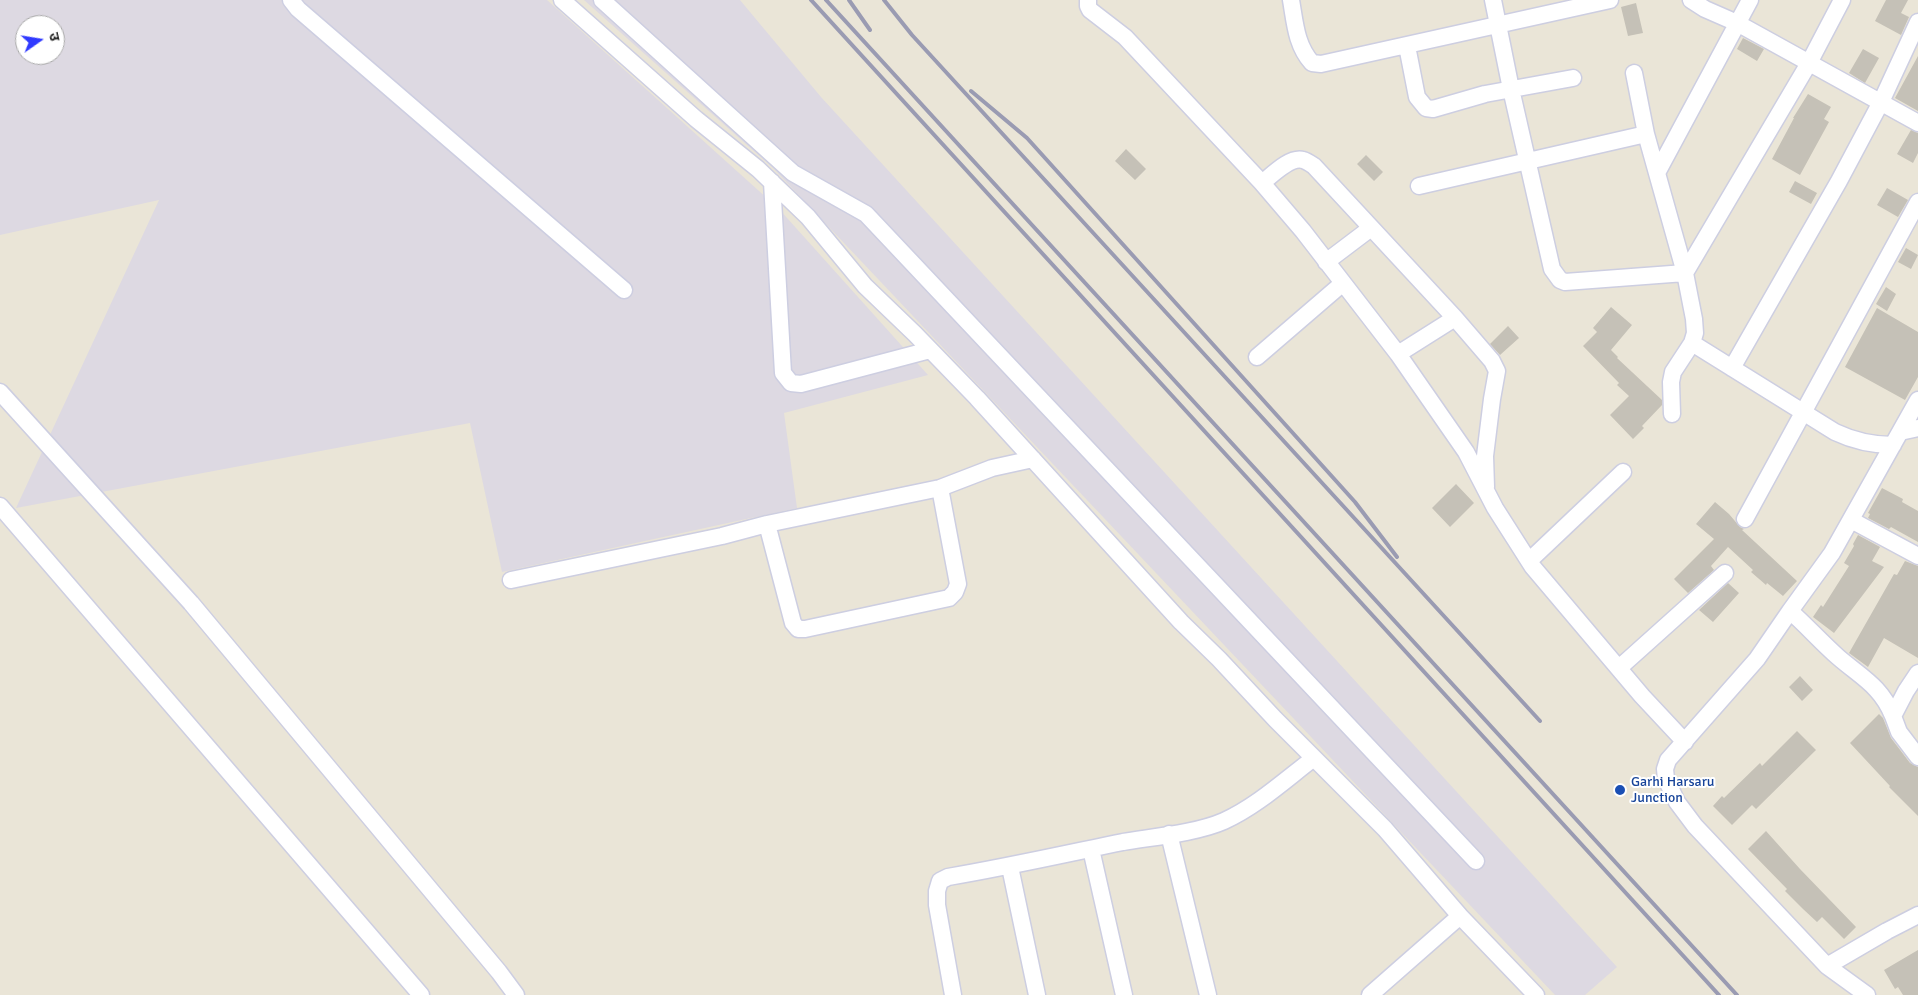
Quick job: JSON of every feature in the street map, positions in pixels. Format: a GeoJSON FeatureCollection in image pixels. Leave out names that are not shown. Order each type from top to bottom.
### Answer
{"type":"FeatureCollection","features":[{"type":"Feature","properties":{"kind":"street"},"geometry":{"type":"LineString","coordinates":[[291,0],[298,9],[624,290]]}},
{"type":"Feature","properties":{"kind":"street"},"geometry":{"type":"LineString","coordinates":[[562,0],[696,119],[772,182],[808,217],[865,286],[930,350],[1033,459],[1181,622],[1385,828],[1460,916],[1536,995]]}},
{"type":"Feature","properties":{"kind":"street"},"geometry":{"type":"LineString","coordinates":[[602,0],[793,173],[866,214],[1476,862]]}},
{"type":"Feature","properties":{"kind":"street"},"geometry":{"type":"LineString","coordinates":[[1088,0],[1090,10],[1126,37],[1262,183],[1303,231],[1398,354],[1466,452],[1486,491],[1529,561],[1619,668],[1685,742]]}},
{"type":"Feature","properties":{"kind":"street"},"geometry":{"type":"LineString","coordinates":[[1291,0],[1297,38],[1304,54],[1312,63],[1321,64],[1610,0]]}},
{"type":"Feature","properties":{"kind":"street"},"geometry":{"type":"LineString","coordinates":[[1493,0],[1552,269],[1560,280],[1576,281],[1685,273]]}},
{"type":"Feature","properties":{"kind":"street"},"geometry":{"type":"LineString","coordinates":[[1691,0],[1809,62],[1918,123]]}},
{"type":"Feature","properties":{"kind":"street"},"geometry":{"type":"LineString","coordinates":[[1657,173],[1750,0]]}},
{"type":"Feature","properties":{"kind":"street"},"geometry":{"type":"LineString","coordinates":[[1685,273],[1809,62],[1842,0]]}},
{"type":"Feature","properties":{"kind":"street"},"geometry":{"type":"LineString","coordinates":[[1732,368],[1839,181],[1881,102],[1918,22]]}},
{"type":"Feature","properties":{"kind":"street"},"geometry":{"type":"LineString","coordinates":[[1407,46],[1416,97],[1426,108],[1433,109],[1486,94],[1572,78]]}},
{"type":"Feature","properties":{"kind":"street"},"geometry":{"type":"LineString","coordinates":[[1634,73],[1646,134],[1685,273],[1694,319],[1692,343],[1673,372],[1671,382],[1672,414]]}},
{"type":"Feature","properties":{"kind":"street"},"geometry":{"type":"LineString","coordinates":[[1418,186],[1646,134]]}},
{"type":"Feature","properties":{"kind":"street"},"geometry":{"type":"LineString","coordinates":[[1262,183],[1292,161],[1304,160],[1314,166],[1486,353],[1497,371],[1485,456],[1486,491]]}},
{"type":"Feature","properties":{"kind":"street"},"geometry":{"type":"LineString","coordinates":[[772,182],[783,373],[792,383],[801,384],[930,350]]}},
{"type":"Feature","properties":{"kind":"street"},"geometry":{"type":"LineString","coordinates":[[1745,518],[1918,202]]}},
{"type":"Feature","properties":{"kind":"street"},"geometry":{"type":"LineString","coordinates":[[1326,262],[1371,228]]}},
{"type":"Feature","properties":{"kind":"street"},"geometry":{"type":"LineString","coordinates":[[1258,357],[1342,283]]}},
{"type":"Feature","properties":{"kind":"street"},"geometry":{"type":"LineString","coordinates":[[1398,354],[1455,318]]}},
{"type":"Feature","properties":{"kind":"street"},"geometry":{"type":"LineString","coordinates":[[1692,343],[1803,413],[1851,440],[1872,445],[1897,438],[1918,428]]}},
{"type":"Feature","properties":{"kind":"street"},"geometry":{"type":"LineString","coordinates":[[0,392],[191,603],[499,972],[516,995]]}},
{"type":"Feature","properties":{"kind":"street"},"geometry":{"type":"LineString","coordinates":[[1867,995],[1827,966],[1695,826],[1677,802],[1666,779],[1666,769],[1668,760],[1757,660],[1832,553],[1918,400]]}},
{"type":"Feature","properties":{"kind":"street"},"geometry":{"type":"LineString","coordinates":[[511,580],[940,488],[992,468],[1033,459]]}},
{"type":"Feature","properties":{"kind":"street"},"geometry":{"type":"LineString","coordinates":[[1529,561],[1623,472]]}},
{"type":"Feature","properties":{"kind":"street"},"geometry":{"type":"LineString","coordinates":[[767,524],[793,623],[798,629],[814,627],[949,598],[955,592],[958,584],[940,488]]}},
{"type":"Feature","properties":{"kind":"street"},"geometry":{"type":"LineString","coordinates":[[0,506],[421,995]]}},
{"type":"Feature","properties":{"kind":"street"},"geometry":{"type":"LineString","coordinates":[[1851,520],[1918,556]]}},
{"type":"Feature","properties":{"kind":"street"},"geometry":{"type":"LineString","coordinates":[[1619,668],[1726,573]]}},
{"type":"Feature","properties":{"kind":"street"},"geometry":{"type":"LineString","coordinates":[[1790,611],[1837,656],[1880,693],[1887,701],[1899,732],[1918,757]]}},
{"type":"Feature","properties":{"kind":"street"},"geometry":{"type":"LineString","coordinates":[[1893,716],[1918,673]]}},
{"type":"Feature","properties":{"kind":"street"},"geometry":{"type":"LineString","coordinates":[[953,995],[937,905],[937,891],[940,881],[948,877],[1010,867],[1091,849],[1195,830],[1222,821],[1249,807],[1314,758]]}},
{"type":"Feature","properties":{"kind":"street"},"geometry":{"type":"LineString","coordinates":[[1169,834],[1208,995]]}},
{"type":"Feature","properties":{"kind":"street"},"geometry":{"type":"LineString","coordinates":[[1091,849],[1124,995]]}},
{"type":"Feature","properties":{"kind":"street"},"geometry":{"type":"LineString","coordinates":[[1010,867],[1037,995]]}},
{"type":"Feature","properties":{"kind":"street"},"geometry":{"type":"LineString","coordinates":[[1827,966],[1918,915]]}},
{"type":"Feature","properties":{"kind":"street"},"geometry":{"type":"LineString","coordinates":[[1370,995],[1460,916]]}},
{"type":"Feature","properties":{"kind":"shaded area"},"geometry":{"type":"Polygon","coordinates":[[[0,0],[547,0],[779,209],[928,375],[784,413],[797,508],[502,572],[470,423],[16,508],[159,200],[0,235],[0,0]]]}},
{"type":"Feature","properties":{"kind":"shaded area"},"geometry":{"type":"Polygon","coordinates":[[[584,0],[740,0],[821,97],[1617,967],[1585,995],[1555,995],[774,169],[584,0]]]}},
{"type":"Feature","properties":{"kind":"building"},"geometry":{"type":"Polygon","coordinates":[[[1886,0],[1908,0],[1901,13],[1909,17],[1901,35],[1875,21],[1886,0]]]}},
{"type":"Feature","properties":{"kind":"building"},"geometry":{"type":"Polygon","coordinates":[[[1636,3],[1643,33],[1628,36],[1621,7],[1636,3]]]}},
{"type":"Feature","properties":{"kind":"building"},"geometry":{"type":"Polygon","coordinates":[[[1743,38],[1764,49],[1757,61],[1737,49],[1743,38]]]}},
{"type":"Feature","properties":{"kind":"building"},"geometry":{"type":"Polygon","coordinates":[[[1863,49],[1879,58],[1865,83],[1849,73],[1863,49]]]}},
{"type":"Feature","properties":{"kind":"building"},"geometry":{"type":"Polygon","coordinates":[[[1918,56],[1918,111],[1895,98],[1918,56]]]}},
{"type":"Feature","properties":{"kind":"building"},"geometry":{"type":"Polygon","coordinates":[[[1808,94],[1831,107],[1824,119],[1829,122],[1800,175],[1772,159],[1808,94]]]}},
{"type":"Feature","properties":{"kind":"building"},"geometry":{"type":"Polygon","coordinates":[[[1911,130],[1918,133],[1918,153],[1913,163],[1897,154],[1911,130]]]}},
{"type":"Feature","properties":{"kind":"building"},"geometry":{"type":"Polygon","coordinates":[[[1126,149],[1146,169],[1135,180],[1115,161],[1126,149]]]}},
{"type":"Feature","properties":{"kind":"building"},"geometry":{"type":"Polygon","coordinates":[[[1366,155],[1383,172],[1374,181],[1357,164],[1366,155]]]}},
{"type":"Feature","properties":{"kind":"building"},"geometry":{"type":"Polygon","coordinates":[[[1795,181],[1817,193],[1811,204],[1789,192],[1795,181]]]}},
{"type":"Feature","properties":{"kind":"building"},"geometry":{"type":"Polygon","coordinates":[[[1887,188],[1908,200],[1898,217],[1877,205],[1887,188]]]}},
{"type":"Feature","properties":{"kind":"building"},"geometry":{"type":"Polygon","coordinates":[[[1906,248],[1918,255],[1911,269],[1898,262],[1906,248]]]}},
{"type":"Feature","properties":{"kind":"building"},"geometry":{"type":"Polygon","coordinates":[[[1886,287],[1896,294],[1887,311],[1876,304],[1886,287]]]}},
{"type":"Feature","properties":{"kind":"building"},"geometry":{"type":"Polygon","coordinates":[[[1611,307],[1632,325],[1611,350],[1617,358],[1662,400],[1662,405],[1642,426],[1644,428],[1633,439],[1610,415],[1629,396],[1583,346],[1597,332],[1593,328],[1611,307]]]}},
{"type":"Feature","properties":{"kind":"building"},"geometry":{"type":"Polygon","coordinates":[[[1877,308],[1918,332],[1918,377],[1905,400],[1845,367],[1877,308]]]}},
{"type":"Feature","properties":{"kind":"building"},"geometry":{"type":"Polygon","coordinates":[[[1508,326],[1519,338],[1500,355],[1490,344],[1508,326]]]}},
{"type":"Feature","properties":{"kind":"building"},"geometry":{"type":"Polygon","coordinates":[[[1456,484],[1474,503],[1450,527],[1432,508],[1456,484]]]}},
{"type":"Feature","properties":{"kind":"building"},"geometry":{"type":"Polygon","coordinates":[[[1882,488],[1903,499],[1902,502],[1918,511],[1918,542],[1891,527],[1889,529],[1868,518],[1870,514],[1868,513],[1882,488]]]}},
{"type":"Feature","properties":{"kind":"building"},"geometry":{"type":"Polygon","coordinates":[[[1715,502],[1797,581],[1783,596],[1751,572],[1753,570],[1728,547],[1711,566],[1714,570],[1688,593],[1674,579],[1714,539],[1696,524],[1715,502]]]}},
{"type":"Feature","properties":{"kind":"building"},"geometry":{"type":"Polygon","coordinates":[[[1858,535],[1880,547],[1872,561],[1884,567],[1834,633],[1813,617],[1821,605],[1823,607],[1849,566],[1844,563],[1858,535]]]}},
{"type":"Feature","properties":{"kind":"building"},"geometry":{"type":"Polygon","coordinates":[[[1905,561],[1918,566],[1918,658],[1884,638],[1868,667],[1849,653],[1894,574],[1897,575],[1905,561]]]}},
{"type":"Feature","properties":{"kind":"building"},"geometry":{"type":"Polygon","coordinates":[[[1728,583],[1739,593],[1713,622],[1699,610],[1728,583]]]}},
{"type":"Feature","properties":{"kind":"building"},"geometry":{"type":"Polygon","coordinates":[[[1800,676],[1813,690],[1802,701],[1789,687],[1800,676]]]}},
{"type":"Feature","properties":{"kind":"building"},"geometry":{"type":"Polygon","coordinates":[[[1879,714],[1883,718],[1891,738],[1910,763],[1918,767],[1918,816],[1850,743],[1879,714]]]}},
{"type":"Feature","properties":{"kind":"building"},"geometry":{"type":"Polygon","coordinates":[[[1797,731],[1816,750],[1756,809],[1752,805],[1732,825],[1713,806],[1722,796],[1724,798],[1760,763],[1762,766],[1797,731]]]}},
{"type":"Feature","properties":{"kind":"building"},"geometry":{"type":"Polygon","coordinates":[[[1766,831],[1856,927],[1844,939],[1822,917],[1817,922],[1803,909],[1785,891],[1787,889],[1748,849],[1766,831]]]}},
{"type":"Feature","properties":{"kind":"building"},"geometry":{"type":"Polygon","coordinates":[[[1918,950],[1918,995],[1903,995],[1898,987],[1895,989],[1884,970],[1918,950]]]}},
{"type":"Feature","properties":{"kind":"railway"},"geometry":{"type":"LineString","coordinates":[[811,0],[1719,995]]}},
{"type":"Feature","properties":{"kind":"railway"},"geometry":{"type":"LineString","coordinates":[[826,0],[1737,995]]}},
{"type":"Feature","properties":{"kind":"railway"},"geometry":{"type":"LineString","coordinates":[[849,0],[870,30]]}},
{"type":"Feature","properties":{"kind":"railway"},"geometry":{"type":"LineString","coordinates":[[884,0],[912,35],[1540,721]]}},
{"type":"Feature","properties":{"kind":"railway"},"geometry":{"type":"LineString","coordinates":[[971,91],[1027,138],[1355,502],[1397,557]]}},
{"type":"Feature","properties":{"kind":"place","name":"Garhi Harsaru Junction"},"geometry":{"type":"Point","coordinates":[1620,790]}}]}
